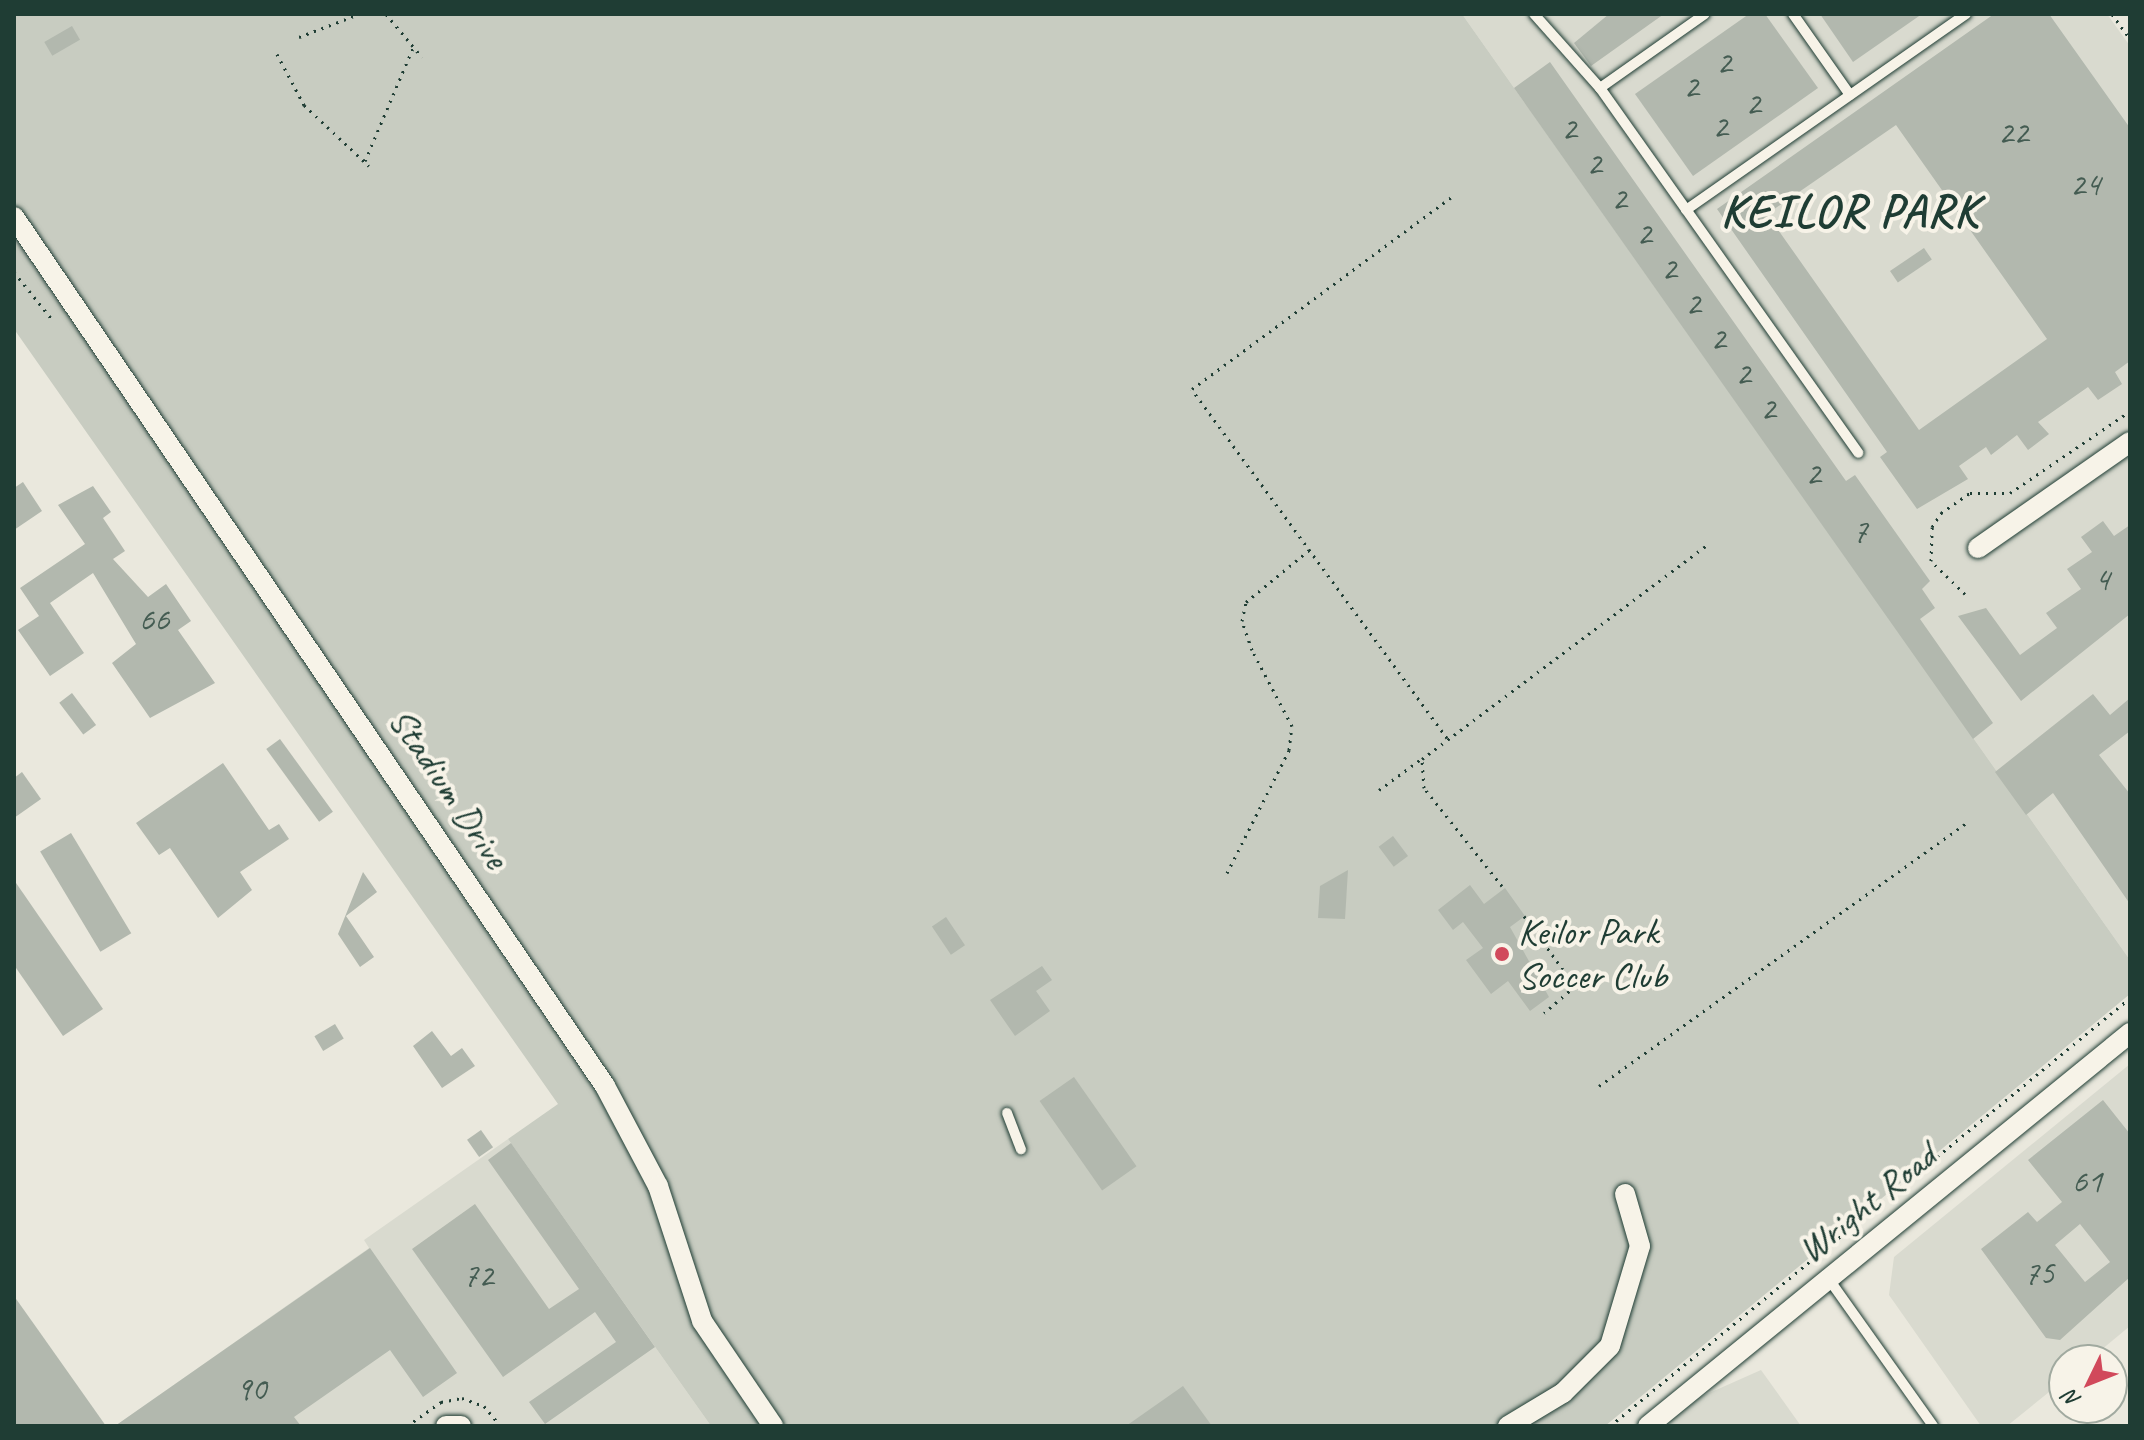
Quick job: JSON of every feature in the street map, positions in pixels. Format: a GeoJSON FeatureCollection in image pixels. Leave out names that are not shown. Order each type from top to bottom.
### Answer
{"type":"FeatureCollection","features":[{"type":"Feature","properties":{"kind":"street","name":"Stadium Drive"},"geometry":{"type":"LineString","coordinates":[[14,217],[605,1086],[658,1186],[702,1321],[773,1426]]}},
{"type":"Feature","properties":{"kind":"street"},"geometry":{"type":"LineString","coordinates":[[1978,548],[2130,442]]}},
{"type":"Feature","properties":{"kind":"street","name":"Wright Road"},"geometry":{"type":"LineString","coordinates":[[1648,1426],[2130,1033]]}},
{"type":"Feature","properties":{"kind":"street"},"geometry":{"type":"LineString","coordinates":[[1508,1426],[1563,1393],[1610,1346],[1640,1246],[1625,1194]]}},
{"type":"Feature","properties":{"kind":"street"},"geometry":{"type":"LineString","coordinates":[[446,1426],[461,1426]]}},
{"type":"Feature","properties":{"kind":"lane"},"geometry":{"type":"LineString","coordinates":[[1534,14],[1600,88],[1858,453]]}},
{"type":"Feature","properties":{"kind":"lane"},"geometry":{"type":"LineString","coordinates":[[1600,88],[1705,14]]}},
{"type":"Feature","properties":{"kind":"lane"},"geometry":{"type":"LineString","coordinates":[[1793,14],[1850,95]]}},
{"type":"Feature","properties":{"kind":"lane"},"geometry":{"type":"LineString","coordinates":[[1686,210],[1966,14]]}},
{"type":"Feature","properties":{"kind":"lane"},"geometry":{"type":"LineString","coordinates":[[1007,1113],[1021,1149]]}},
{"type":"Feature","properties":{"kind":"lane"},"geometry":{"type":"LineString","coordinates":[[1828,1278],[1933,1426]]}},
{"type":"Feature","properties":{"kind":"path"},"geometry":{"type":"LineString","coordinates":[[299,37],[359,14]]}},
{"type":"Feature","properties":{"kind":"path"},"geometry":{"type":"LineString","coordinates":[[386,14],[422,57]]}},
{"type":"Feature","properties":{"kind":"path"},"geometry":{"type":"LineString","coordinates":[[2112,14],[2130,39]]}},
{"type":"Feature","properties":{"kind":"path"},"geometry":{"type":"LineString","coordinates":[[277,54],[304,105],[366,164],[413,48]]}},
{"type":"Feature","properties":{"kind":"path"},"geometry":{"type":"LineString","coordinates":[[1447,738],[1192,389],[1453,196]]}},
{"type":"Feature","properties":{"kind":"path"},"geometry":{"type":"LineString","coordinates":[[14,272],[51,318]]}},
{"type":"Feature","properties":{"kind":"path"},"geometry":{"type":"LineString","coordinates":[[1965,594],[1931,561],[1932,527],[1941,513],[1970,493],[2010,493],[2130,411]]}},
{"type":"Feature","properties":{"kind":"path"},"geometry":{"type":"LineString","coordinates":[[1379,790],[1707,545]]}},
{"type":"Feature","properties":{"kind":"path"},"geometry":{"type":"LineString","coordinates":[[1227,873],[1289,750],[1292,726],[1252,650],[1242,621],[1246,602],[1310,549]]}},
{"type":"Feature","properties":{"kind":"path"},"geometry":{"type":"LineString","coordinates":[[1422,759],[1424,788],[1502,886]]}},
{"type":"Feature","properties":{"kind":"path"},"geometry":{"type":"LineString","coordinates":[[1599,1086],[1966,823]]}},
{"type":"Feature","properties":{"kind":"path"},"geometry":{"type":"LineString","coordinates":[[1524,916],[1575,986],[1544,1013]]}},
{"type":"Feature","properties":{"kind":"path"},"geometry":{"type":"LineString","coordinates":[[1610,1426],[2130,998]]}},
{"type":"Feature","properties":{"kind":"shaded area"},"geometry":{"type":"Polygon","coordinates":[[[14,14],[1462,14],[2130,960],[2130,994],[1605,1426],[711,1426],[508,1139],[558,1104],[14,329],[14,14]]]}},
{"type":"Feature","properties":{"kind":"shaded area"},"geometry":{"type":"Polygon","coordinates":[[[1462,14],[2107,14],[2130,46],[2130,960],[1462,14]]]}},
{"type":"Feature","properties":{"kind":"shaded area"},"geometry":{"type":"Polygon","coordinates":[[[2130,1064],[2130,1326],[2108,1344],[2048,1344],[2048,1393],[2007,1426],[1981,1426],[1889,1295],[1894,1257],[2130,1064]]]}},
{"type":"Feature","properties":{"kind":"shaded area"},"geometry":{"type":"Polygon","coordinates":[[[508,1139],[711,1426],[115,1426],[369,1248],[364,1240],[508,1139]]]}},
{"type":"Feature","properties":{"kind":"shaded area"},"geometry":{"type":"Polygon","coordinates":[[[1761,1370],[1801,1426],[1635,1426],[1761,1370]]]}},
{"type":"Feature","properties":{"kind":"building"},"geometry":{"type":"Polygon","coordinates":[[[1609,14],[1664,14],[1591,66],[1574,43],[1609,14]]]}},
{"type":"Feature","properties":{"kind":"building"},"geometry":{"type":"Polygon","coordinates":[[[1749,14],[1765,14],[1818,88],[1693,176],[1635,94],[1749,14]]]}},
{"type":"Feature","properties":{"kind":"building"},"geometry":{"type":"Polygon","coordinates":[[[1820,14],[1922,14],[1853,62],[1820,14]]]}},
{"type":"Feature","properties":{"kind":"building"},"geometry":{"type":"Polygon","coordinates":[[[1994,14],[2049,14],[2130,128],[2130,361],[2115,372],[2122,384],[2098,400],[2088,387],[2038,422],[2049,434],[2028,450],[2017,435],[1991,455],[1986,447],[1959,466],[1968,479],[1917,509],[1880,457],[1887,452],[1717,209],[1994,14]],[[1896,125],[1767,214],[1919,430],[2047,339],[1896,125]]]}},
{"type":"Feature","properties":{"kind":"building"},"geometry":{"type":"Polygon","coordinates":[[[72,26],[80,40],[52,56],[44,42],[72,26]]]}},
{"type":"Feature","properties":{"kind":"building"},"geometry":{"type":"Polygon","coordinates":[[[1550,62],[1846,481],[1855,475],[1930,581],[1922,589],[1935,608],[1920,619],[1993,723],[1973,739],[1514,88],[1550,62]]]}},
{"type":"Feature","properties":{"kind":"building"},"geometry":{"type":"Polygon","coordinates":[[[1924,248],[1932,260],[1898,283],[1890,271],[1924,248]]]}},
{"type":"Feature","properties":{"kind":"building"},"geometry":{"type":"Polygon","coordinates":[[[23,482],[42,511],[14,530],[14,488],[23,482]]]}},
{"type":"Feature","properties":{"kind":"building"},"geometry":{"type":"Polygon","coordinates":[[[93,486],[111,512],[103,518],[125,551],[113,559],[148,597],[166,584],[191,621],[178,630],[215,683],[150,718],[112,663],[136,644],[93,573],[50,603],[84,653],[50,676],[18,630],[39,616],[20,588],[85,544],[58,505],[93,486]]]}},
{"type":"Feature","properties":{"kind":"building"},"geometry":{"type":"Polygon","coordinates":[[[2103,521],[2114,536],[2130,525],[2130,614],[2021,701],[1958,616],[1986,608],[2020,655],[2057,628],[2046,613],[2081,589],[2067,569],[2092,552],[2081,537],[2103,521]]]}},
{"type":"Feature","properties":{"kind":"building"},"geometry":{"type":"Polygon","coordinates":[[[72,693],[96,725],[83,735],[59,703],[72,693]]]}},
{"type":"Feature","properties":{"kind":"building"},"geometry":{"type":"Polygon","coordinates":[[[2093,694],[2110,715],[2130,698],[2130,731],[2099,755],[2130,794],[2130,904],[2053,793],[2026,815],[1995,772],[2093,694]]]}},
{"type":"Feature","properties":{"kind":"building"},"geometry":{"type":"Polygon","coordinates":[[[280,739],[333,812],[319,822],[266,749],[280,739]]]}},
{"type":"Feature","properties":{"kind":"building"},"geometry":{"type":"Polygon","coordinates":[[[223,763],[269,830],[279,824],[289,839],[240,872],[252,890],[218,918],[170,848],[159,855],[136,823],[223,763]]]}},
{"type":"Feature","properties":{"kind":"building"},"geometry":{"type":"Polygon","coordinates":[[[22,772],[41,799],[14,818],[14,778],[22,772]]]}},
{"type":"Feature","properties":{"kind":"building"},"geometry":{"type":"Polygon","coordinates":[[[71,833],[131,933],[100,952],[40,852],[71,833]]]}},
{"type":"Feature","properties":{"kind":"building"},"geometry":{"type":"Polygon","coordinates":[[[1393,836],[1408,856],[1394,867],[1379,847],[1393,836]]]}},
{"type":"Feature","properties":{"kind":"building"},"geometry":{"type":"Polygon","coordinates":[[[1348,870],[1345,919],[1318,918],[1320,886],[1348,870]]]}},
{"type":"Feature","properties":{"kind":"building"},"geometry":{"type":"Polygon","coordinates":[[[363,872],[377,892],[346,916],[374,957],[360,967],[338,934],[363,872]]]}},
{"type":"Feature","properties":{"kind":"building"},"geometry":{"type":"Polygon","coordinates":[[[14,880],[103,1009],[63,1036],[14,965],[14,880]]]}},
{"type":"Feature","properties":{"kind":"building","name":"Keilor Park Soccer Club"},"geometry":{"type":"Polygon","coordinates":[[[1470,885],[1484,904],[1505,888],[1525,916],[1510,927],[1549,997],[1530,1011],[1508,981],[1491,994],[1466,960],[1483,948],[1463,922],[1453,930],[1438,910],[1470,885]]]}},
{"type":"Feature","properties":{"kind":"building"},"geometry":{"type":"Polygon","coordinates":[[[946,917],[965,945],[951,955],[932,927],[946,917]]]}},
{"type":"Feature","properties":{"kind":"building"},"geometry":{"type":"Polygon","coordinates":[[[1042,966],[1052,980],[1036,991],[1050,1011],[1015,1036],[990,1000],[1042,966]]]}},
{"type":"Feature","properties":{"kind":"building"},"geometry":{"type":"Polygon","coordinates":[[[335,1024],[344,1039],[323,1051],[314,1036],[335,1024]]]}},
{"type":"Feature","properties":{"kind":"building"},"geometry":{"type":"Polygon","coordinates":[[[432,1031],[451,1056],[462,1048],[475,1066],[442,1088],[413,1046],[432,1031]]]}},
{"type":"Feature","properties":{"kind":"building"},"geometry":{"type":"Polygon","coordinates":[[[1074,1077],[1137,1166],[1102,1190],[1040,1101],[1074,1077]]]}},
{"type":"Feature","properties":{"kind":"building"},"geometry":{"type":"Polygon","coordinates":[[[2103,1100],[2130,1134],[2130,1277],[2060,1340],[2046,1338],[1981,1249],[2028,1212],[2037,1222],[2062,1202],[2028,1160],[2103,1100]],[[2080,1224],[2055,1245],[2085,1282],[2110,1262],[2080,1224]]]}},
{"type":"Feature","properties":{"kind":"building"},"geometry":{"type":"Polygon","coordinates":[[[481,1130],[493,1147],[479,1157],[467,1140],[481,1130]]]}},
{"type":"Feature","properties":{"kind":"building"},"geometry":{"type":"Polygon","coordinates":[[[511,1143],[655,1347],[545,1424],[529,1402],[616,1342],[595,1312],[503,1377],[412,1249],[475,1204],[549,1309],[579,1289],[488,1160],[511,1143]]]}},
{"type":"Feature","properties":{"kind":"building"},"geometry":{"type":"Polygon","coordinates":[[[370,1248],[457,1373],[423,1397],[390,1350],[294,1417],[301,1426],[115,1426],[370,1248]]]}},
{"type":"Feature","properties":{"kind":"building"},"geometry":{"type":"Polygon","coordinates":[[[14,1296],[41,1334],[106,1426],[14,1426],[14,1296]]]}},
{"type":"Feature","properties":{"kind":"building"},"geometry":{"type":"Polygon","coordinates":[[[1183,1386],[1212,1426],[1126,1426],[1183,1386]]]}},
{"type":"Feature","properties":{"kind":"place","name":"Keilor Park Soccer Club"},"geometry":{"type":"Point","coordinates":[1502,954]}},
{"type":"Feature","properties":{"kind":"district","name":"KEILOR PARK"},"geometry":{"type":"Point","coordinates":[1850,211]}}]}
